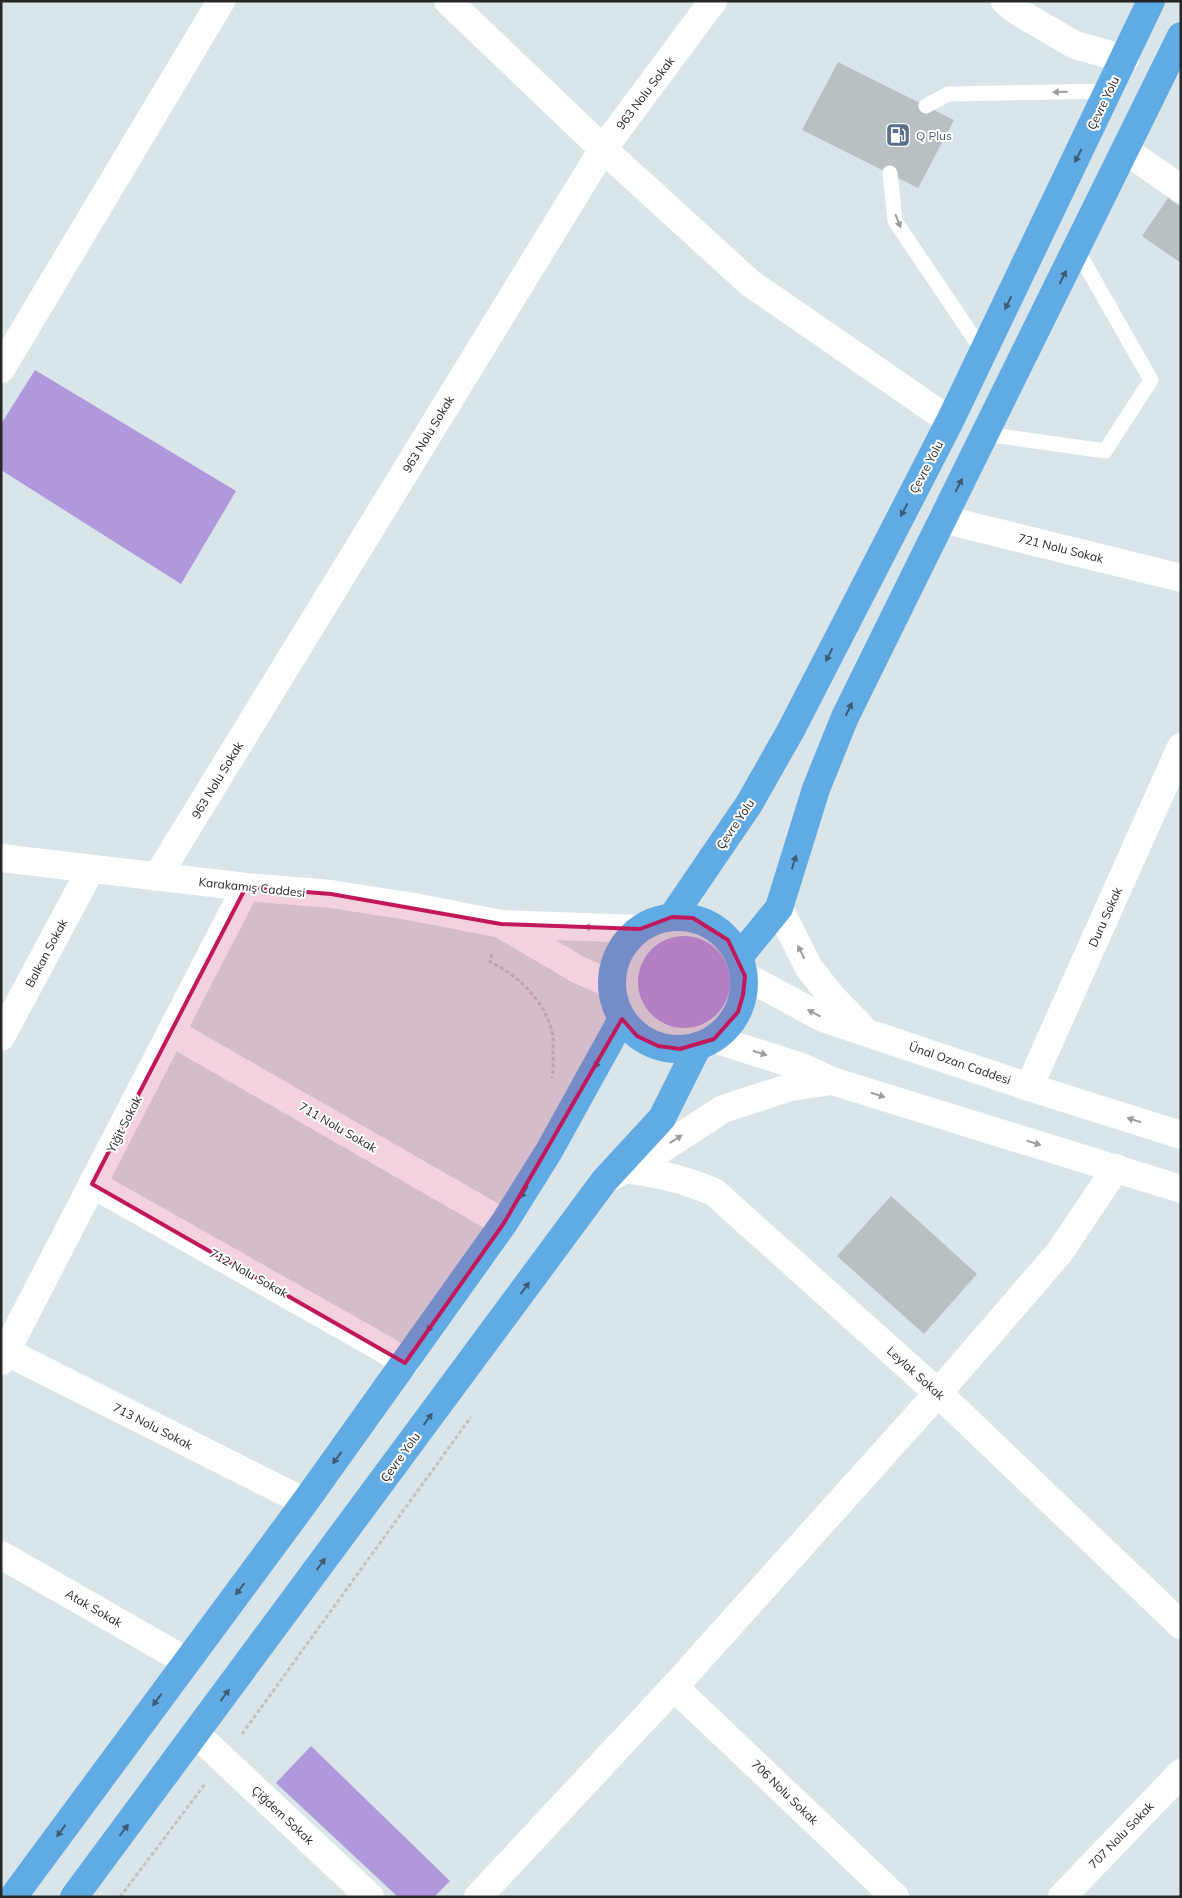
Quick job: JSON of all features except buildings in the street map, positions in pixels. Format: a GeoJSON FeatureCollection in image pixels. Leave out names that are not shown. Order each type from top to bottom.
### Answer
{"type":"FeatureCollection","features":[{"type":"Feature","properties":{"kind":"main road","name":"Çevre Yolu"},"geometry":{"type":"LineString","coordinates":[[672,917],[749,804],[791,730],[984,353],[1151,1]]}},
{"type":"Feature","properties":{"kind":"main road"},"geometry":{"type":"LineString","coordinates":[[742,967],[779,908],[816,789],[845,717],[1181,36]]}},
{"type":"Feature","properties":{"kind":"main road"},"geometry":{"type":"LineString","coordinates":[[672,917],[693,918],[712,926],[728,940],[742,967],[743,995],[738,1012],[728,1027],[706,1042],[680,1049],[658,1046],[638,1036],[622,1019],[614,1002],[611,984],[615,963],[625,944],[640,929],[655,921],[672,917]]}},
{"type":"Feature","properties":{"kind":"main road"},"geometry":{"type":"LineString","coordinates":[[13,1897],[305,1502],[504,1223],[549,1151],[622,1019]]}},
{"type":"Feature","properties":{"kind":"main road","name":"Çevre Yolu"},"geometry":{"type":"LineString","coordinates":[[74,1897],[614,1175],[662,1118],[706,1042]]}},
{"type":"Feature","properties":{"kind":"street"},"geometry":{"type":"LineString","coordinates":[[1,369],[221,1]]}},
{"type":"Feature","properties":{"kind":"street"},"geometry":{"type":"LineString","coordinates":[[448,1],[603,149],[750,282],[950,421]]}},
{"type":"Feature","properties":{"kind":"street","name":"963 Nolu Sokak"},"geometry":{"type":"LineString","coordinates":[[158,877],[603,149],[713,1]]}},
{"type":"Feature","properties":{"kind":"street"},"geometry":{"type":"LineString","coordinates":[[1005,1],[1020,13],[1075,45],[1125,59]]}},
{"type":"Feature","properties":{"kind":"street"},"geometry":{"type":"LineString","coordinates":[[1125,150],[1181,189]]}},
{"type":"Feature","properties":{"kind":"street","name":"721 Nolu Sokak"},"geometry":{"type":"LineString","coordinates":[[942,519],[1181,578]]}},
{"type":"Feature","properties":{"kind":"street","name":"Duru Sokak"},"geometry":{"type":"LineString","coordinates":[[1029,1087],[1181,747]]}},
{"type":"Feature","properties":{"kind":"street","name":"Karakamış Caddesi"},"geometry":{"type":"LineString","coordinates":[[1,858],[246,887],[330,894],[414,907],[501,924]]}},
{"type":"Feature","properties":{"kind":"street","name":"Balkan Sokak"},"geometry":{"type":"LineString","coordinates":[[1,1037],[91,869]]}},
{"type":"Feature","properties":{"kind":"street","name":"Yiğit Sokak"},"geometry":{"type":"LineString","coordinates":[[3,1354],[246,887]]}},
{"type":"Feature","properties":{"kind":"street"},"geometry":{"type":"LineString","coordinates":[[779,908],[809,968],[832,998],[864,1030]]}},
{"type":"Feature","properties":{"kind":"street"},"geometry":{"type":"LineString","coordinates":[[501,924],[640,929]]}},
{"type":"Feature","properties":{"kind":"street"},"geometry":{"type":"LineString","coordinates":[[501,924],[579,970],[611,984]]}},
{"type":"Feature","properties":{"kind":"street","name":"Ünal Ozan Caddesi"},"geometry":{"type":"LineString","coordinates":[[742,967],[823,1018],[864,1030],[1029,1087],[1181,1135]]}},
{"type":"Feature","properties":{"kind":"street","name":"711 Nolu Sokak"},"geometry":{"type":"LineString","coordinates":[[171,1032],[504,1223]]}},
{"type":"Feature","properties":{"kind":"street"},"geometry":{"type":"LineString","coordinates":[[706,1042],[799,1066],[832,1081],[1181,1189]]}},
{"type":"Feature","properties":{"kind":"street"},"geometry":{"type":"LineString","coordinates":[[614,1175],[660,1150],[723,1109],[792,1087],[832,1081]]}},
{"type":"Feature","properties":{"kind":"street"},"geometry":{"type":"LineString","coordinates":[[478,1897],[674,1687],[938,1393],[1059,1253],[1116,1168]]}},
{"type":"Feature","properties":{"kind":"street","name":"Leylak Sokak"},"geometry":{"type":"LineString","coordinates":[[614,1175],[664,1174],[692,1182],[714,1192],[938,1393],[1181,1624]]}},
{"type":"Feature","properties":{"kind":"street","name":"712 Nolu Sokak"},"geometry":{"type":"LineString","coordinates":[[92,1184],[405,1363]]}},
{"type":"Feature","properties":{"kind":"street","name":"713 Nolu Sokak"},"geometry":{"type":"LineString","coordinates":[[3,1354],[305,1502]]}},
{"type":"Feature","properties":{"kind":"street","name":"Atak Sokak"},"geometry":{"type":"LineString","coordinates":[[1,1555],[186,1661]]}},
{"type":"Feature","properties":{"kind":"street","name":"706 Nolu Sokak"},"geometry":{"type":"LineString","coordinates":[[674,1687],[895,1897]]}},
{"type":"Feature","properties":{"kind":"street","name":"Çiğdem Sokak"},"geometry":{"type":"LineString","coordinates":[[196,1734],[370,1897]]}},
{"type":"Feature","properties":{"kind":"street","name":"707 Nolu Sokak"},"geometry":{"type":"LineString","coordinates":[[1062,1897],[1181,1773]]}},
{"type":"Feature","properties":{"kind":"lane"},"geometry":{"type":"LineString","coordinates":[[926,106],[948,94],[1109,91]]}},
{"type":"Feature","properties":{"kind":"lane"},"geometry":{"type":"LineString","coordinates":[[890,174],[896,221],[984,353]]}},
{"type":"Feature","properties":{"kind":"lane"},"geometry":{"type":"LineString","coordinates":[[985,434],[1105,451],[1151,380],[1077,250]]}},
{"type":"Feature","properties":{"kind":"path"},"geometry":{"type":"LineString","coordinates":[[501,924],[490,962],[503,968],[526,988],[544,1009],[553,1032],[554,1070],[551,1079]]}},
{"type":"Feature","properties":{"kind":"path"},"geometry":{"type":"LineString","coordinates":[[120,1897],[224,1760],[475,1412]]}},
{"type":"Feature","properties":{"kind":"highlighted area"},"geometry":{"type":"Polygon","coordinates":[[[246,887],[331,894],[501,924],[640,929],[672,917],[693,918],[728,940],[745,976],[743,995],[738,1012],[714,1039],[680,1049],[658,1046],[637,1036],[622,1019],[504,1223],[405,1363],[92,1184],[246,887]]]}},
{"type":"Feature","properties":{"kind":"shaded area"},"geometry":{"type":"Polygon","coordinates":[[[35,370],[236,491],[181,584],[1,470],[1,424],[35,370]]]}},
{"type":"Feature","properties":{"kind":"shaded area"},"geometry":{"type":"Polygon","coordinates":[[[684,936],[693,937],[710,944],[722,956],[729,973],[729,991],[722,1008],[710,1020],[693,1027],[684,1028],[675,1027],[658,1020],[646,1008],[639,991],[638,982],[639,973],[646,956],[658,944],[675,937],[684,936]]]}},
{"type":"Feature","properties":{"kind":"shaded area"},"geometry":{"type":"Polygon","coordinates":[[[311,1746],[450,1881],[434,1897],[398,1897],[276,1783],[311,1746]]]}},
{"type":"Feature","properties":{"kind":"place","name":"Q Plus"},"geometry":{"type":"Point","coordinates":[898,135]}}]}
